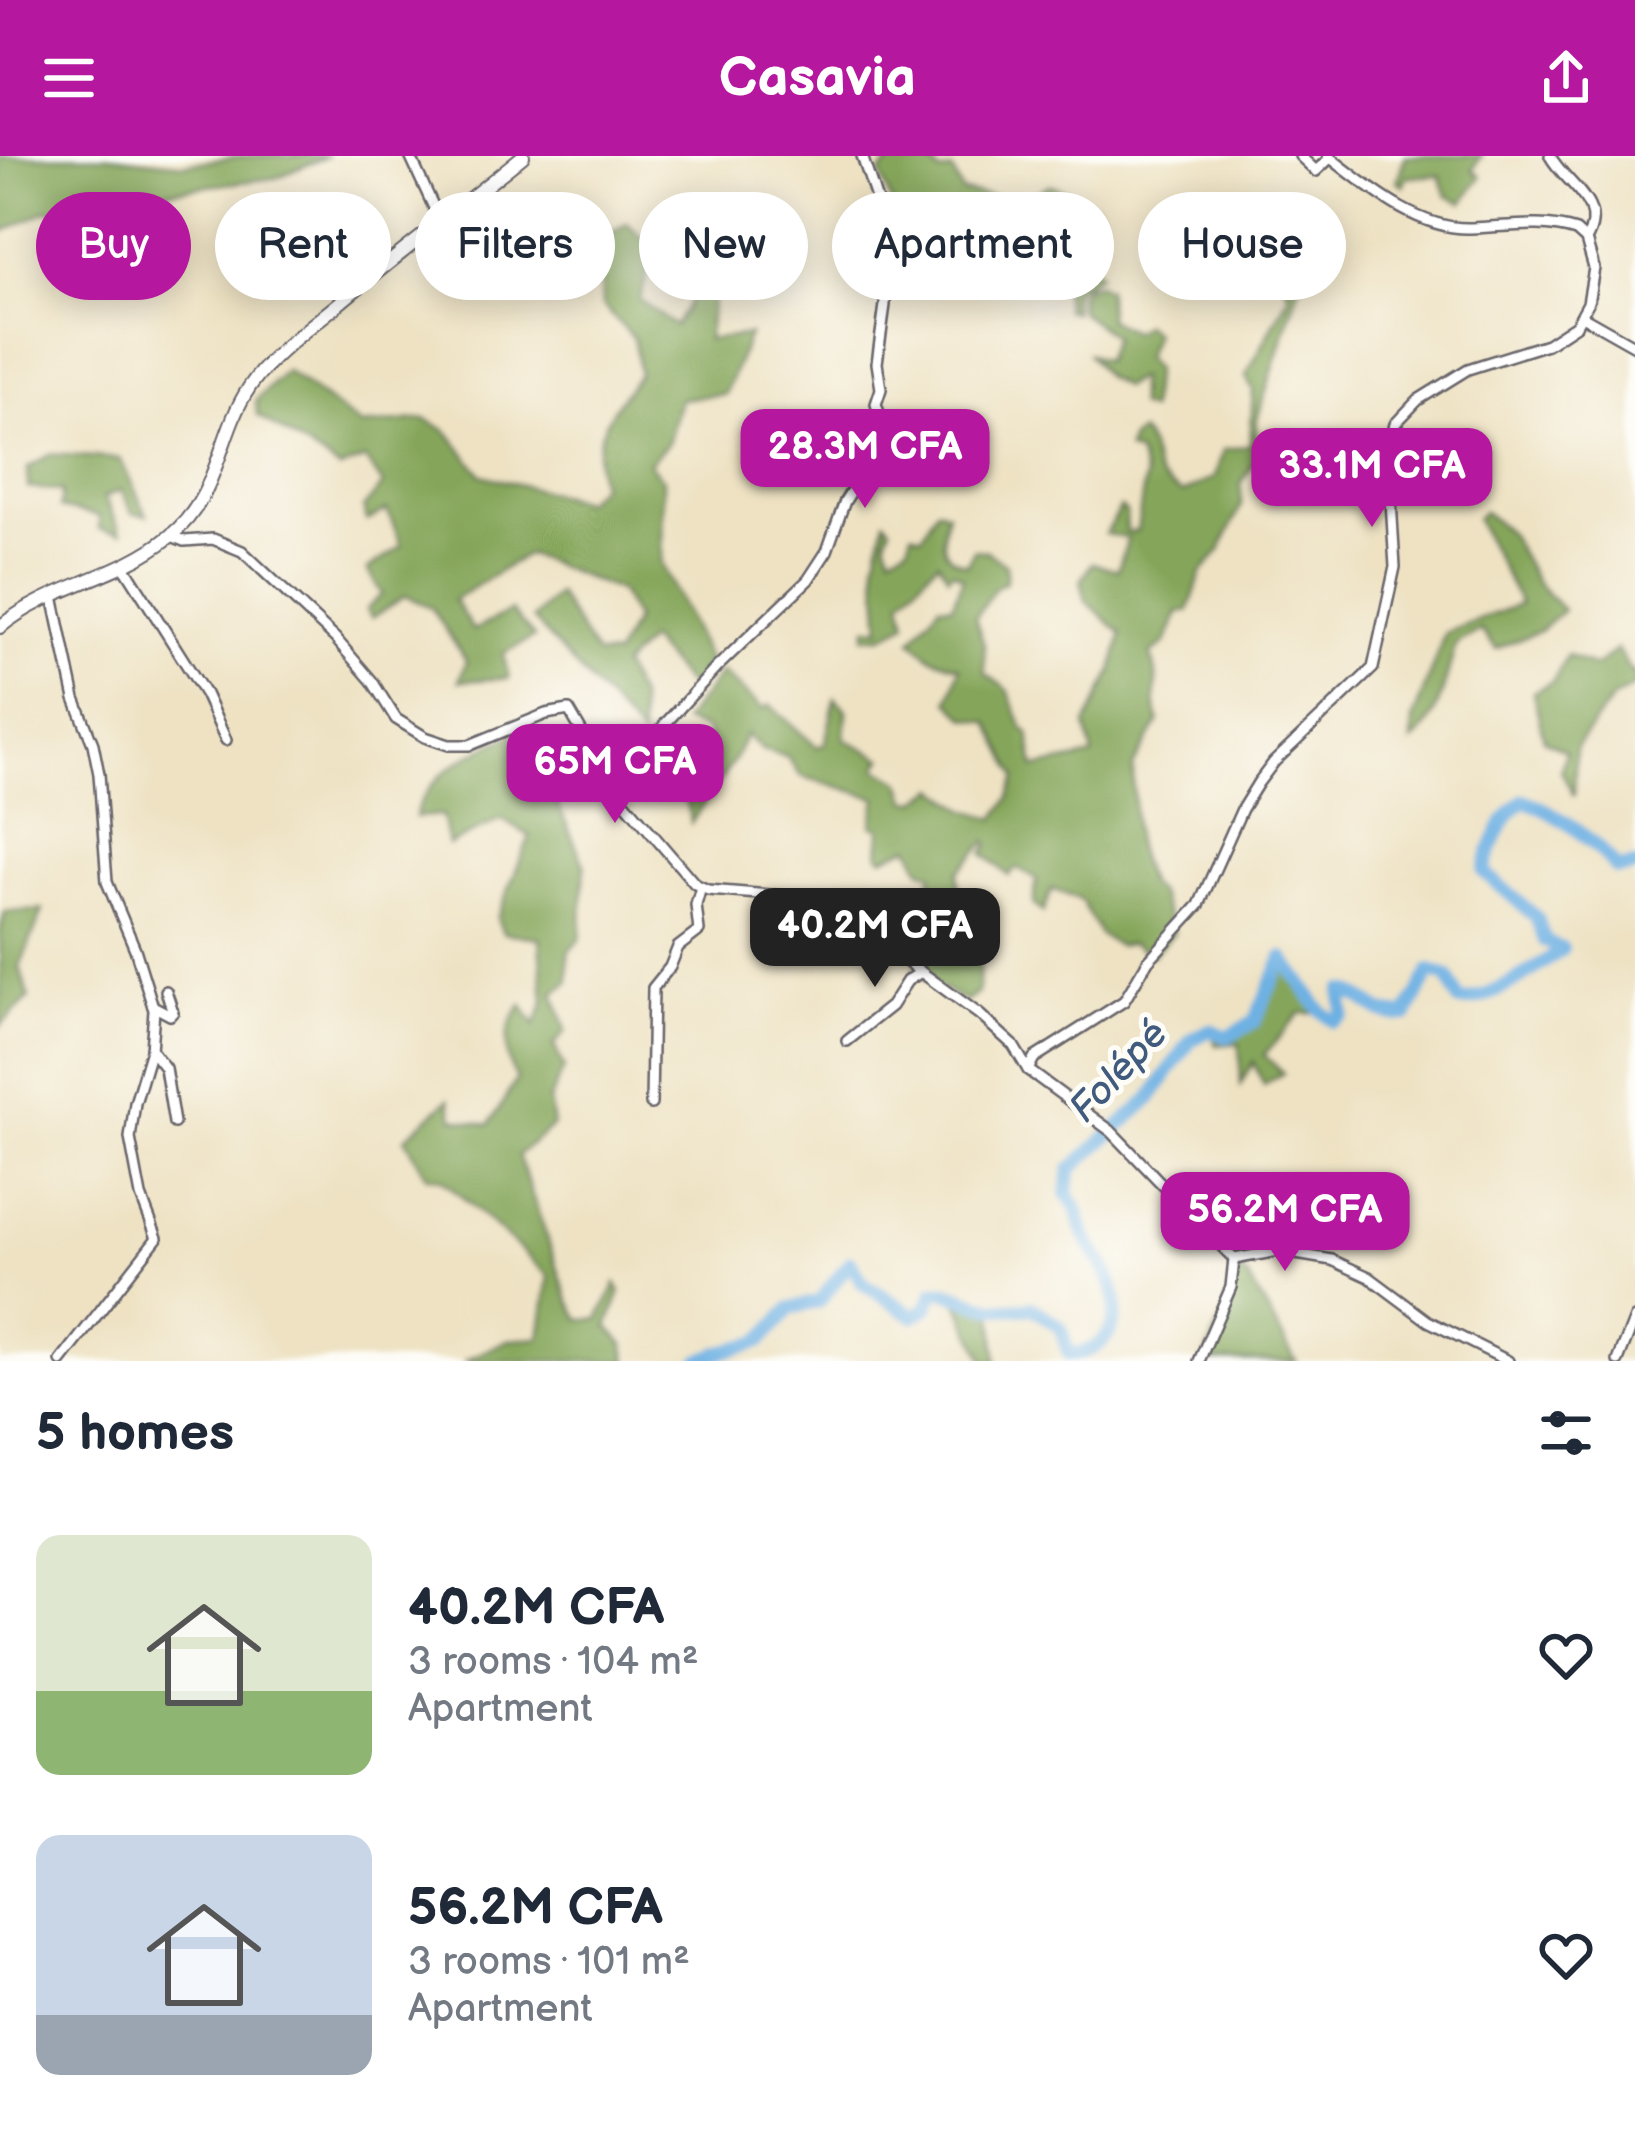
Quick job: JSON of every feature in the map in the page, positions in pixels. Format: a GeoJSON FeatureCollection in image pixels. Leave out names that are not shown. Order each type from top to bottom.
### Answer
{"type":"FeatureCollection","features":[{"type":"Feature","properties":{"kind":"street"},"geometry":{"type":"LineString","coordinates":[[410,156],[426,192]]}},
{"type":"Feature","properties":{"kind":"street"},"geometry":{"type":"LineString","coordinates":[[480,192],[523,156]]}},
{"type":"Feature","properties":{"kind":"street"},"geometry":{"type":"LineString","coordinates":[[618,794],[665,724],[808,580],[827,551],[844,501],[874,455],[883,424],[876,404],[881,388],[878,363],[884,264],[879,207],[862,156]]}},
{"type":"Feature","properties":{"kind":"street"},"geometry":{"type":"LineString","coordinates":[[1028,1070],[1034,1058],[1124,1001],[1148,962],[1199,905],[1258,783],[1377,661],[1395,567],[1388,451],[1400,416],[1482,362],[1559,338],[1582,316],[1593,282],[1592,252],[1576,231],[1561,227],[1453,228],[1390,202],[1329,157],[1316,171],[1300,156]]}},
{"type":"Feature","properties":{"kind":"street"},"geometry":{"type":"LineString","coordinates":[[1550,156],[1593,212],[1594,226],[1586,240]]}},
{"type":"Feature","properties":{"kind":"street"},"geometry":{"type":"LineString","coordinates":[[0,627],[26,608],[124,566],[172,536],[209,488],[242,401],[255,380],[290,344],[415,243]]}},
{"type":"Feature","properties":{"kind":"street"},"geometry":{"type":"LineString","coordinates":[[1582,316],[1635,346]]}},
{"type":"Feature","properties":{"kind":"street"},"geometry":{"type":"LineString","coordinates":[[172,536],[184,541],[213,539],[242,551],[335,638],[372,681],[396,719],[425,737],[470,746],[546,714],[569,710],[618,794],[700,887],[783,896],[854,940],[894,955],[921,972],[1013,1045],[1028,1070],[1114,1134],[1234,1259],[1232,1287],[1199,1361]]}},
{"type":"Feature","properties":{"kind":"street"},"geometry":{"type":"LineString","coordinates":[[124,566],[205,694],[226,740]]}},
{"type":"Feature","properties":{"kind":"street"},"geometry":{"type":"LineString","coordinates":[[53,596],[75,699],[99,774],[106,883],[153,1006],[152,1050],[135,1103],[130,1138],[141,1196],[157,1238],[61,1361]]}},
{"type":"Feature","properties":{"kind":"street"},"geometry":{"type":"LineString","coordinates":[[651,1104],[652,988],[670,968],[678,947],[698,932],[700,887]]}},
{"type":"Feature","properties":{"kind":"street"},"geometry":{"type":"LineString","coordinates":[[146,981],[156,971]]}},
{"type":"Feature","properties":{"kind":"street"},"geometry":{"type":"LineString","coordinates":[[847,1040],[891,1006],[907,981],[921,972]]}},
{"type":"Feature","properties":{"kind":"street"},"geometry":{"type":"LineString","coordinates":[[153,1006],[170,1016],[166,991]]}},
{"type":"Feature","properties":{"kind":"street"},"geometry":{"type":"LineString","coordinates":[[152,1050],[165,1068],[174,1124]]}},
{"type":"Feature","properties":{"kind":"street"},"geometry":{"type":"LineString","coordinates":[[1234,1259],[1278,1251],[1332,1260],[1369,1277],[1427,1321],[1508,1361]]}},
{"type":"Feature","properties":{"kind":"street"},"geometry":{"type":"LineString","coordinates":[[1618,1361],[1635,1318]]}},
{"type":"Feature","properties":{"kind":"green space"},"geometry":{"type":"Polygon","coordinates":[[[0,156],[106,156],[184,164],[249,156],[328,156],[276,178],[159,192],[36,192],[36,216],[0,233],[0,156]]]}},
{"type":"Feature","properties":{"kind":"green space"},"geometry":{"type":"Polygon","coordinates":[[[886,156],[955,156],[931,163],[940,173],[952,170],[962,192],[887,192],[880,173],[889,164],[886,156]]]}},
{"type":"Feature","properties":{"kind":"green space"},"geometry":{"type":"Polygon","coordinates":[[[1405,156],[1481,156],[1473,170],[1481,177],[1463,203],[1447,196],[1440,176],[1407,176],[1403,186],[1397,181],[1405,156]]]}},
{"type":"Feature","properties":{"kind":"green space"},"geometry":{"type":"Polygon","coordinates":[[[1050,185],[1069,192],[1036,192],[1050,185]]]}},
{"type":"Feature","properties":{"kind":"green space"},"geometry":{"type":"Polygon","coordinates":[[[627,223],[639,234],[639,300],[675,326],[690,300],[713,300],[707,340],[749,335],[725,394],[680,399],[668,443],[649,463],[663,479],[662,564],[709,662],[690,688],[649,640],[622,666],[639,698],[641,737],[533,619],[557,594],[596,655],[615,656],[635,620],[619,591],[527,554],[454,600],[473,630],[511,611],[534,637],[503,654],[509,678],[459,681],[466,661],[431,607],[405,596],[372,618],[366,610],[382,594],[367,570],[402,546],[387,510],[367,521],[363,508],[383,485],[365,459],[340,469],[257,415],[256,400],[286,371],[361,426],[425,419],[447,431],[482,475],[583,501],[600,485],[597,453],[605,425],[639,374],[634,339],[602,305],[602,300],[615,300],[615,231],[627,223]]]}},
{"type":"Feature","properties":{"kind":"green space"},"geometry":{"type":"Polygon","coordinates":[[[1064,300],[1073,300],[1073,312],[1065,310],[1064,300]]]}},
{"type":"Feature","properties":{"kind":"green space"},"geometry":{"type":"Polygon","coordinates":[[[1079,300],[1107,300],[1108,319],[1133,332],[1144,324],[1154,333],[1144,358],[1154,370],[1149,410],[1138,406],[1138,378],[1123,387],[1105,377],[1087,353],[1104,361],[1113,336],[1079,311],[1079,300]]]}},
{"type":"Feature","properties":{"kind":"green space"},"geometry":{"type":"Polygon","coordinates":[[[1286,300],[1295,300],[1257,419],[1256,459],[1241,484],[1241,506],[1220,551],[1201,573],[1189,610],[1178,613],[1166,643],[1150,654],[1156,671],[1159,722],[1133,766],[1135,843],[1147,883],[1159,894],[1174,933],[1152,955],[1131,943],[1118,946],[1100,935],[1081,900],[1052,889],[1043,912],[1033,904],[1037,879],[1016,868],[1009,876],[984,854],[987,841],[958,872],[979,954],[978,993],[966,1002],[915,974],[918,958],[928,951],[946,952],[954,920],[929,891],[932,873],[921,869],[910,846],[883,858],[879,854],[881,829],[872,825],[877,798],[801,776],[787,757],[762,750],[746,734],[735,759],[691,823],[684,794],[693,785],[680,772],[673,776],[670,771],[678,764],[697,768],[700,778],[711,782],[714,768],[706,730],[683,722],[721,672],[763,709],[770,705],[817,747],[825,744],[835,698],[847,710],[845,739],[883,758],[877,768],[902,782],[908,800],[917,801],[937,788],[965,809],[995,819],[1017,777],[989,722],[967,718],[949,701],[960,667],[931,657],[912,640],[939,605],[952,605],[963,577],[952,571],[948,576],[938,561],[902,600],[907,623],[883,636],[865,637],[867,627],[881,628],[876,563],[885,520],[891,526],[886,539],[891,554],[908,545],[912,532],[922,536],[937,508],[947,512],[943,537],[951,557],[967,564],[974,550],[987,551],[1006,565],[1006,581],[995,588],[975,618],[984,644],[985,673],[1008,690],[1029,733],[1035,768],[1093,756],[1086,725],[1112,672],[1122,634],[1086,601],[1081,581],[1092,563],[1118,570],[1128,538],[1105,534],[1120,508],[1126,512],[1127,532],[1137,531],[1145,477],[1138,454],[1127,450],[1131,439],[1140,432],[1161,479],[1183,493],[1215,477],[1223,450],[1250,445],[1253,390],[1246,376],[1286,300]]]}},
{"type":"Feature","properties":{"kind":"green space"},"geometry":{"type":"Polygon","coordinates":[[[51,454],[120,459],[147,515],[132,513],[121,490],[104,497],[121,533],[99,529],[99,516],[60,508],[62,491],[28,488],[28,468],[51,454]]]}},
{"type":"Feature","properties":{"kind":"green space"},"geometry":{"type":"Polygon","coordinates":[[[1483,511],[1509,533],[1536,582],[1563,610],[1540,631],[1496,649],[1481,630],[1456,644],[1436,710],[1412,742],[1413,719],[1445,633],[1520,604],[1476,519],[1483,511]]]}},
{"type":"Feature","properties":{"kind":"green space"},"geometry":{"type":"Polygon","coordinates":[[[1617,649],[1631,673],[1635,672],[1635,686],[1612,699],[1576,747],[1574,796],[1561,770],[1566,751],[1544,740],[1533,692],[1553,681],[1567,655],[1595,667],[1617,649]]]}},
{"type":"Feature","properties":{"kind":"green space"},"geometry":{"type":"Polygon","coordinates":[[[518,733],[533,749],[585,866],[580,940],[568,952],[569,982],[554,993],[566,1031],[554,1045],[564,1069],[549,1100],[553,1126],[518,1155],[568,1298],[580,1319],[599,1319],[616,1284],[621,1292],[608,1326],[624,1344],[628,1361],[464,1361],[508,1340],[540,1338],[549,1276],[441,1178],[427,1176],[405,1138],[449,1099],[454,1118],[489,1125],[517,1079],[507,1051],[511,1022],[522,1005],[535,1025],[544,1003],[540,938],[503,933],[497,918],[530,836],[501,819],[448,845],[442,815],[415,817],[443,774],[518,733]]]}},
{"type":"Feature","properties":{"kind":"green space"},"geometry":{"type":"Polygon","coordinates":[[[43,910],[20,967],[29,998],[0,1026],[0,930],[5,912],[43,910]]]}},
{"type":"Feature","properties":{"kind":"green space"},"geometry":{"type":"Polygon","coordinates":[[[1282,966],[1317,1005],[1312,1013],[1300,1013],[1264,1055],[1283,1073],[1264,1085],[1253,1062],[1241,1084],[1239,1043],[1216,1045],[1213,1036],[1237,1035],[1256,1027],[1275,985],[1276,968],[1282,966]]]}},
{"type":"Feature","properties":{"kind":"green space"},"geometry":{"type":"Polygon","coordinates":[[[1240,1271],[1249,1279],[1296,1361],[1204,1361],[1240,1271]]]}},
{"type":"Feature","properties":{"kind":"green space"},"geometry":{"type":"Polygon","coordinates":[[[957,1300],[993,1313],[997,1361],[985,1361],[957,1300]]]}},
{"type":"Feature","properties":{"kind":"waterway","name":"Folépé"},"geometry":{"type":"LineString","coordinates":[[700,1361],[760,1342],[791,1308],[819,1302],[850,1262],[863,1283],[914,1316],[940,1291],[994,1308],[1032,1307],[1060,1327],[1069,1354],[1090,1349],[1111,1329],[1115,1296],[1067,1194],[1071,1169],[1150,1099],[1191,1040],[1210,1030],[1227,1037],[1254,1022],[1283,958],[1333,1021],[1343,1014],[1342,991],[1386,1014],[1407,1015],[1430,971],[1448,977],[1459,1001],[1485,996],[1527,974],[1562,949],[1545,941],[1536,917],[1484,872],[1498,832],[1524,800],[1575,828],[1617,869],[1635,866]]}}]}
